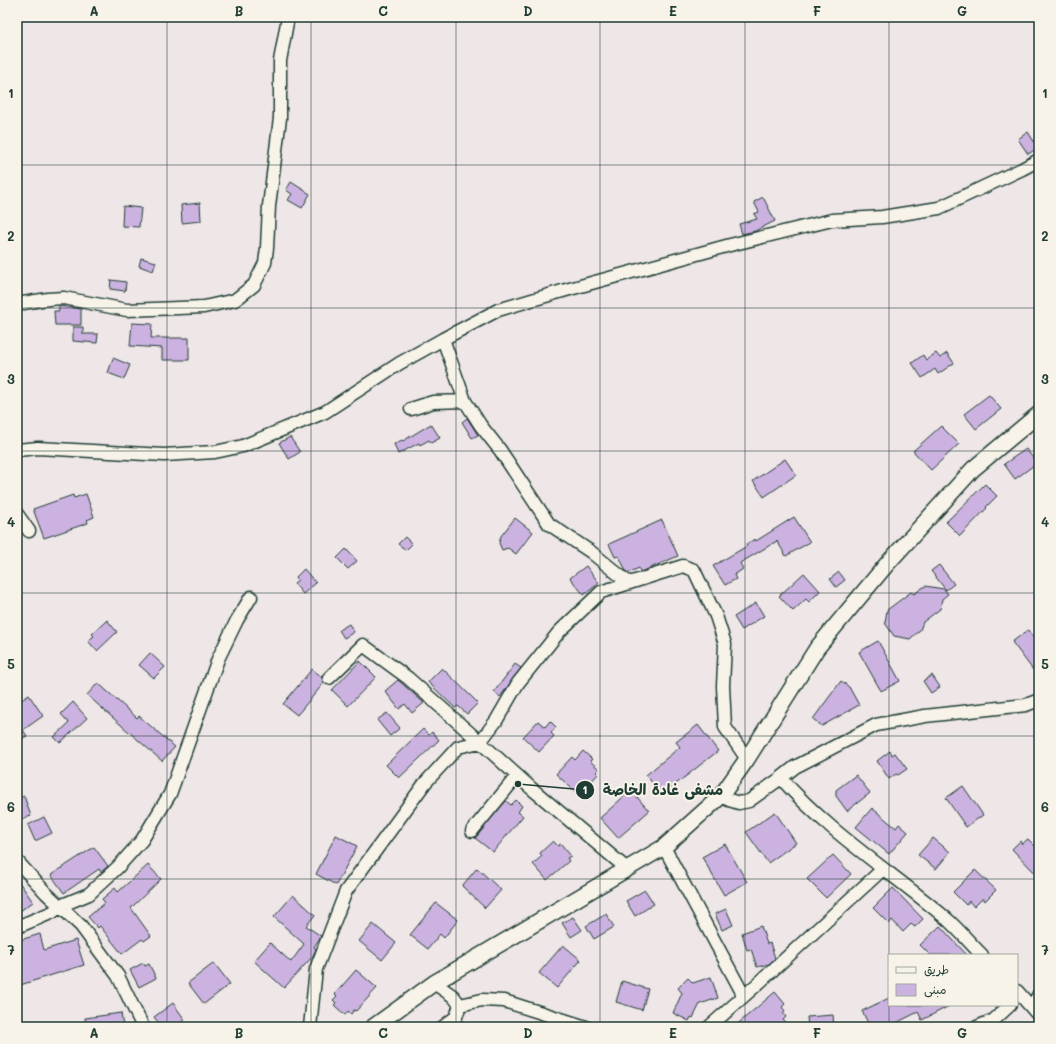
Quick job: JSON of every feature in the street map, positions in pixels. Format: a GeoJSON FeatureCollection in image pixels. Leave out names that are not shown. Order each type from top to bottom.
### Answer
{"type":"FeatureCollection","features":[{"type":"Feature","properties":{"kind":"main road"},"geometry":{"type":"LineString","coordinates":[[373,1027],[434,983],[626,868],[664,847],[721,796],[747,759],[817,648],[886,564],[974,469],[1039,414]]}},
{"type":"Feature","properties":{"kind":"street"},"geometry":{"type":"LineString","coordinates":[[17,304],[64,298],[127,310],[204,307],[235,300],[254,285],[265,263],[267,248],[269,206],[280,118],[280,61],[288,17]]}},
{"type":"Feature","properties":{"kind":"street"},"geometry":{"type":"LineString","coordinates":[[17,450],[38,448],[164,455],[215,452],[243,446],[325,412],[400,362],[498,310],[730,245],[832,220],[882,217],[938,208],[1039,160]]}},
{"type":"Feature","properties":{"kind":"street"},"geometry":{"type":"LineString","coordinates":[[443,339],[465,401],[481,426],[500,450],[549,524],[591,552],[629,583]]}},
{"type":"Feature","properties":{"kind":"street"},"geometry":{"type":"LineString","coordinates":[[411,409],[433,402],[465,401]]}},
{"type":"Feature","properties":{"kind":"street"},"geometry":{"type":"LineString","coordinates":[[17,514],[29,531]]}},
{"type":"Feature","properties":{"kind":"street"},"geometry":{"type":"LineString","coordinates":[[310,1027],[316,969],[346,891],[426,783],[458,747],[480,742],[496,721],[518,683],[559,632],[601,592],[682,566],[694,570],[716,616],[725,644],[723,686],[725,727],[747,759]]}},
{"type":"Feature","properties":{"kind":"street"},"geometry":{"type":"LineString","coordinates":[[17,927],[53,912],[60,906],[89,894],[118,867],[142,840],[170,794],[218,659],[237,620],[251,597]]}},
{"type":"Feature","properties":{"kind":"street"},"geometry":{"type":"LineString","coordinates":[[329,678],[362,645],[408,678],[517,776],[626,868]]}},
{"type":"Feature","properties":{"kind":"street"},"geometry":{"type":"LineString","coordinates":[[721,796],[739,803],[749,801],[795,767],[876,725],[925,716],[1026,705],[1039,700]]}},
{"type":"Feature","properties":{"kind":"street"},"geometry":{"type":"LineString","coordinates":[[472,831],[517,776]]}},
{"type":"Feature","properties":{"kind":"street"},"geometry":{"type":"LineString","coordinates":[[781,778],[798,798],[849,844],[949,921],[981,954]]}},
{"type":"Feature","properties":{"kind":"street"},"geometry":{"type":"LineString","coordinates":[[664,847],[744,996]]}},
{"type":"Feature","properties":{"kind":"street"},"geometry":{"type":"LineString","coordinates":[[17,861],[46,893],[81,926],[118,976],[143,1027]]}},
{"type":"Feature","properties":{"kind":"street"},"geometry":{"type":"LineString","coordinates":[[709,1027],[882,868]]}},
{"type":"Feature","properties":{"kind":"street"},"geometry":{"type":"LineString","coordinates":[[434,983],[453,996],[460,1004],[459,1022],[443,1027]]}},
{"type":"Feature","properties":{"kind":"street"},"geometry":{"type":"LineString","coordinates":[[1018,995],[1037,1008],[1039,994]]}},
{"type":"Feature","properties":{"kind":"street"},"geometry":{"type":"LineString","coordinates":[[460,1004],[482,1000],[504,1001],[586,1027]]}},
{"type":"Feature","properties":{"kind":"street"},"geometry":{"type":"LineString","coordinates":[[977,1027],[994,1020],[1009,1006]]}},
{"type":"Feature","properties":{"kind":"building"},"geometry":{"type":"Polygon","coordinates":[[[1028,132],[1038,148],[1028,154],[1018,139],[1028,132]]]}},
{"type":"Feature","properties":{"kind":"building"},"geometry":{"type":"Polygon","coordinates":[[[291,182],[310,194],[302,208],[288,200],[292,194],[286,190],[291,182]]]}},
{"type":"Feature","properties":{"kind":"building"},"geometry":{"type":"Polygon","coordinates":[[[763,197],[775,221],[755,231],[742,234],[739,224],[757,219],[754,214],[759,212],[754,202],[763,197]]]}},
{"type":"Feature","properties":{"kind":"building"},"geometry":{"type":"Polygon","coordinates":[[[200,203],[201,221],[182,223],[181,205],[200,203]]]}},
{"type":"Feature","properties":{"kind":"building"},"geometry":{"type":"Polygon","coordinates":[[[123,206],[141,208],[139,227],[122,226],[123,206]]]}},
{"type":"Feature","properties":{"kind":"building"},"geometry":{"type":"Polygon","coordinates":[[[141,258],[156,262],[153,271],[139,266],[141,258]]]}},
{"type":"Feature","properties":{"kind":"building"},"geometry":{"type":"Polygon","coordinates":[[[111,280],[126,282],[125,291],[110,289],[111,280]]]}},
{"type":"Feature","properties":{"kind":"building"},"geometry":{"type":"Polygon","coordinates":[[[59,306],[81,309],[81,325],[55,325],[54,311],[59,311],[59,306]]]}},
{"type":"Feature","properties":{"kind":"building"},"geometry":{"type":"Polygon","coordinates":[[[132,323],[152,324],[151,338],[189,338],[189,360],[162,360],[162,348],[130,346],[132,323]]]}},
{"type":"Feature","properties":{"kind":"building"},"geometry":{"type":"Polygon","coordinates":[[[73,327],[83,327],[83,334],[98,334],[97,343],[73,341],[73,327]]]}},
{"type":"Feature","properties":{"kind":"building"},"geometry":{"type":"Polygon","coordinates":[[[936,353],[940,358],[947,353],[954,363],[938,374],[935,369],[922,378],[912,363],[923,355],[926,360],[936,353]]]}},
{"type":"Feature","properties":{"kind":"building"},"geometry":{"type":"Polygon","coordinates":[[[113,358],[130,365],[124,379],[108,373],[113,358]]]}},
{"type":"Feature","properties":{"kind":"building"},"geometry":{"type":"Polygon","coordinates":[[[989,395],[1001,409],[976,429],[964,414],[989,395]]]}},
{"type":"Feature","properties":{"kind":"building"},"geometry":{"type":"Polygon","coordinates":[[[467,418],[478,435],[472,438],[462,422],[467,418]]]}},
{"type":"Feature","properties":{"kind":"building"},"geometry":{"type":"Polygon","coordinates":[[[431,424],[440,438],[431,443],[429,440],[420,445],[419,443],[398,454],[394,444],[402,440],[403,441],[431,424]]]}},
{"type":"Feature","properties":{"kind":"building"},"geometry":{"type":"Polygon","coordinates":[[[941,426],[959,444],[931,470],[913,451],[941,426]]]}},
{"type":"Feature","properties":{"kind":"building"},"geometry":{"type":"Polygon","coordinates":[[[290,437],[300,452],[289,459],[279,443],[290,437]]]}},
{"type":"Feature","properties":{"kind":"building"},"geometry":{"type":"Polygon","coordinates":[[[1026,449],[1037,463],[1015,479],[1004,464],[1026,449]]]}},
{"type":"Feature","properties":{"kind":"building"},"geometry":{"type":"Polygon","coordinates":[[[785,459],[796,475],[764,497],[753,481],[785,459]]]}},
{"type":"Feature","properties":{"kind":"building"},"geometry":{"type":"Polygon","coordinates":[[[985,484],[997,496],[960,536],[946,522],[985,484]]]}},
{"type":"Feature","properties":{"kind":"building"},"geometry":{"type":"Polygon","coordinates":[[[86,494],[94,517],[87,520],[88,523],[44,538],[33,509],[73,495],[74,498],[86,494]]]}},
{"type":"Feature","properties":{"kind":"building"},"geometry":{"type":"Polygon","coordinates":[[[794,517],[810,542],[786,556],[777,541],[740,563],[743,569],[734,575],[736,579],[725,585],[713,566],[747,546],[746,544],[755,539],[756,541],[794,517]]]}},
{"type":"Feature","properties":{"kind":"building"},"geometry":{"type":"Polygon","coordinates":[[[515,518],[533,532],[516,554],[508,548],[502,550],[499,543],[501,536],[515,518]]]}},
{"type":"Feature","properties":{"kind":"building"},"geometry":{"type":"Polygon","coordinates":[[[662,520],[678,556],[640,572],[639,568],[628,573],[619,556],[615,557],[609,544],[662,520]]]}},
{"type":"Feature","properties":{"kind":"building"},"geometry":{"type":"Polygon","coordinates":[[[405,537],[412,544],[406,550],[398,544],[405,537]]]}},
{"type":"Feature","properties":{"kind":"building"},"geometry":{"type":"Polygon","coordinates":[[[346,549],[357,561],[348,569],[337,558],[346,549]]]}},
{"type":"Feature","properties":{"kind":"building"},"geometry":{"type":"Polygon","coordinates":[[[939,565],[954,584],[946,590],[931,571],[939,565]]]}},
{"type":"Feature","properties":{"kind":"building"},"geometry":{"type":"Polygon","coordinates":[[[586,566],[599,583],[584,595],[570,578],[586,566]]]}},
{"type":"Feature","properties":{"kind":"building"},"geometry":{"type":"Polygon","coordinates":[[[304,569],[316,583],[303,594],[294,583],[298,580],[296,577],[304,569]]]}},
{"type":"Feature","properties":{"kind":"building"},"geometry":{"type":"Polygon","coordinates":[[[839,572],[845,580],[836,587],[830,579],[839,572]]]}},
{"type":"Feature","properties":{"kind":"building"},"geometry":{"type":"Polygon","coordinates":[[[804,573],[820,591],[809,602],[806,599],[793,611],[779,596],[804,573]]]}},
{"type":"Feature","properties":{"kind":"building"},"geometry":{"type":"Polygon","coordinates":[[[925,586],[944,589],[948,594],[942,599],[940,609],[923,622],[920,630],[910,639],[894,636],[885,623],[887,610],[911,592],[914,594],[925,586]]]}},
{"type":"Feature","properties":{"kind":"building"},"geometry":{"type":"Polygon","coordinates":[[[756,603],[764,616],[742,630],[734,617],[756,603]]]}},
{"type":"Feature","properties":{"kind":"building"},"geometry":{"type":"Polygon","coordinates":[[[107,620],[117,632],[97,651],[88,641],[94,636],[92,634],[107,620]]]}},
{"type":"Feature","properties":{"kind":"building"},"geometry":{"type":"Polygon","coordinates":[[[349,624],[354,632],[344,638],[339,630],[349,624]]]}},
{"type":"Feature","properties":{"kind":"building"},"geometry":{"type":"Polygon","coordinates":[[[1028,630],[1039,646],[1039,678],[1012,642],[1028,630]]]}},
{"type":"Feature","properties":{"kind":"building"},"geometry":{"type":"Polygon","coordinates":[[[878,641],[900,681],[881,691],[859,652],[878,641]]]}},
{"type":"Feature","properties":{"kind":"building"},"geometry":{"type":"Polygon","coordinates":[[[150,653],[165,667],[154,678],[139,665],[150,653]]]}},
{"type":"Feature","properties":{"kind":"building"},"geometry":{"type":"Polygon","coordinates":[[[360,661],[376,677],[348,706],[332,690],[360,661]]]}},
{"type":"Feature","properties":{"kind":"building"},"geometry":{"type":"Polygon","coordinates":[[[515,664],[521,668],[500,697],[494,692],[515,664]]]}},
{"type":"Feature","properties":{"kind":"building"},"geometry":{"type":"Polygon","coordinates":[[[442,668],[478,703],[467,714],[458,706],[455,708],[428,682],[442,668]]]}},
{"type":"Feature","properties":{"kind":"building"},"geometry":{"type":"Polygon","coordinates":[[[312,669],[322,677],[324,683],[297,715],[283,704],[312,669]]]}},
{"type":"Feature","properties":{"kind":"building"},"geometry":{"type":"Polygon","coordinates":[[[932,675],[940,687],[931,693],[923,681],[932,675]]]}},
{"type":"Feature","properties":{"kind":"building"},"geometry":{"type":"Polygon","coordinates":[[[398,680],[424,703],[412,713],[405,704],[399,709],[385,691],[398,680]]]}},
{"type":"Feature","properties":{"kind":"building"},"geometry":{"type":"Polygon","coordinates":[[[841,681],[849,687],[859,705],[822,726],[813,719],[841,681]]]}},
{"type":"Feature","properties":{"kind":"building"},"geometry":{"type":"Polygon","coordinates":[[[98,683],[137,718],[139,716],[175,747],[162,761],[87,695],[98,683]]]}},
{"type":"Feature","properties":{"kind":"building"},"geometry":{"type":"Polygon","coordinates":[[[29,695],[43,716],[23,730],[27,736],[17,741],[17,703],[29,695]]]}},
{"type":"Feature","properties":{"kind":"building"},"geometry":{"type":"Polygon","coordinates":[[[73,702],[87,718],[60,743],[54,737],[69,723],[61,714],[73,702]]]}},
{"type":"Feature","properties":{"kind":"building"},"geometry":{"type":"Polygon","coordinates":[[[387,713],[400,728],[390,736],[377,720],[387,713]]]}},
{"type":"Feature","properties":{"kind":"building"},"geometry":{"type":"Polygon","coordinates":[[[538,721],[545,727],[550,721],[556,727],[551,733],[554,736],[539,752],[523,737],[538,721]]]}},
{"type":"Feature","properties":{"kind":"building"},"geometry":{"type":"Polygon","coordinates":[[[698,725],[718,751],[662,795],[646,775],[680,747],[676,742],[698,725]]]}},
{"type":"Feature","properties":{"kind":"building"},"geometry":{"type":"Polygon","coordinates":[[[423,729],[429,735],[432,732],[439,740],[399,778],[386,765],[423,729]]]}},
{"type":"Feature","properties":{"kind":"building"},"geometry":{"type":"Polygon","coordinates":[[[583,751],[592,759],[590,761],[599,769],[596,772],[598,774],[579,795],[556,774],[572,757],[575,760],[583,751]]]}},
{"type":"Feature","properties":{"kind":"building"},"geometry":{"type":"Polygon","coordinates":[[[890,751],[892,755],[895,753],[907,769],[889,779],[877,761],[890,751]]]}},
{"type":"Feature","properties":{"kind":"building"},"geometry":{"type":"Polygon","coordinates":[[[856,775],[870,793],[847,811],[836,796],[836,790],[856,775]]]}},
{"type":"Feature","properties":{"kind":"building"},"geometry":{"type":"Polygon","coordinates":[[[963,786],[983,815],[966,827],[946,798],[963,786]]]}},
{"type":"Feature","properties":{"kind":"building"},"geometry":{"type":"Polygon","coordinates":[[[631,790],[649,811],[618,838],[600,818],[631,790]]]}},
{"type":"Feature","properties":{"kind":"building"},"geometry":{"type":"Polygon","coordinates":[[[24,796],[31,816],[17,821],[17,799],[24,796]]]}},
{"type":"Feature","properties":{"kind":"building"},"geometry":{"type":"Polygon","coordinates":[[[516,800],[522,806],[518,812],[523,816],[493,852],[475,838],[506,801],[511,805],[516,800]]]}},
{"type":"Feature","properties":{"kind":"building"},"geometry":{"type":"Polygon","coordinates":[[[872,808],[896,828],[899,824],[908,832],[889,854],[856,827],[872,808]]]}},
{"type":"Feature","properties":{"kind":"building"},"geometry":{"type":"Polygon","coordinates":[[[775,812],[796,843],[768,863],[746,832],[775,812]]]}},
{"type":"Feature","properties":{"kind":"building"},"geometry":{"type":"Polygon","coordinates":[[[44,817],[52,833],[35,841],[28,825],[44,817]]]}},
{"type":"Feature","properties":{"kind":"building"},"geometry":{"type":"Polygon","coordinates":[[[336,835],[357,846],[336,885],[316,874],[336,835]]]}},
{"type":"Feature","properties":{"kind":"building"},"geometry":{"type":"Polygon","coordinates":[[[933,838],[950,852],[936,869],[918,855],[933,838]]]}},
{"type":"Feature","properties":{"kind":"building"},"geometry":{"type":"Polygon","coordinates":[[[1028,839],[1039,850],[1039,877],[1012,849],[1020,841],[1022,844],[1028,839]]]}},
{"type":"Feature","properties":{"kind":"building"},"geometry":{"type":"Polygon","coordinates":[[[553,841],[558,846],[561,844],[571,856],[567,858],[569,861],[547,880],[533,864],[542,856],[540,853],[553,841]]]}},
{"type":"Feature","properties":{"kind":"building"},"geometry":{"type":"Polygon","coordinates":[[[725,844],[747,882],[724,895],[702,857],[725,844]]]}},
{"type":"Feature","properties":{"kind":"building"},"geometry":{"type":"Polygon","coordinates":[[[94,847],[108,866],[101,872],[99,869],[64,893],[51,875],[94,847]]]}},
{"type":"Feature","properties":{"kind":"building"},"geometry":{"type":"Polygon","coordinates":[[[833,855],[851,874],[826,898],[807,879],[833,855]]]}},
{"type":"Feature","properties":{"kind":"building"},"geometry":{"type":"Polygon","coordinates":[[[148,865],[161,879],[131,908],[151,936],[144,941],[142,939],[122,954],[100,926],[98,928],[88,917],[105,903],[102,899],[115,888],[118,892],[148,865]]]}},
{"type":"Feature","properties":{"kind":"building"},"geometry":{"type":"Polygon","coordinates":[[[477,868],[501,890],[485,908],[462,886],[477,868]]]}},
{"type":"Feature","properties":{"kind":"building"},"geometry":{"type":"Polygon","coordinates":[[[975,870],[996,890],[985,901],[983,898],[974,907],[969,901],[966,905],[953,892],[975,870]]]}},
{"type":"Feature","properties":{"kind":"building"},"geometry":{"type":"Polygon","coordinates":[[[17,879],[33,902],[17,913],[17,879]]]}},
{"type":"Feature","properties":{"kind":"building"},"geometry":{"type":"Polygon","coordinates":[[[893,888],[923,919],[915,927],[911,924],[903,932],[892,920],[889,924],[873,908],[893,888]]]}},
{"type":"Feature","properties":{"kind":"building"},"geometry":{"type":"Polygon","coordinates":[[[645,890],[654,904],[635,916],[626,901],[645,890]]]}},
{"type":"Feature","properties":{"kind":"building"},"geometry":{"type":"Polygon","coordinates":[[[293,895],[315,915],[306,926],[321,936],[314,947],[316,949],[313,956],[284,988],[254,961],[270,943],[291,962],[304,944],[274,917],[293,895]]]}},
{"type":"Feature","properties":{"kind":"building"},"geometry":{"type":"Polygon","coordinates":[[[436,903],[458,920],[444,938],[440,934],[428,949],[410,935],[436,903]]]}},
{"type":"Feature","properties":{"kind":"building"},"geometry":{"type":"Polygon","coordinates":[[[726,909],[733,925],[722,930],[715,914],[726,909]]]}},
{"type":"Feature","properties":{"kind":"building"},"geometry":{"type":"Polygon","coordinates":[[[606,914],[614,927],[594,939],[586,926],[606,914]]]}},
{"type":"Feature","properties":{"kind":"building"},"geometry":{"type":"Polygon","coordinates":[[[573,917],[582,930],[571,937],[562,923],[573,917]]]}},
{"type":"Feature","properties":{"kind":"building"},"geometry":{"type":"Polygon","coordinates":[[[373,924],[396,943],[382,960],[359,941],[373,924]]]}},
{"type":"Feature","properties":{"kind":"building"},"geometry":{"type":"Polygon","coordinates":[[[761,926],[767,944],[770,943],[775,958],[769,964],[757,967],[751,949],[747,950],[742,933],[761,926]]]}},
{"type":"Feature","properties":{"kind":"building"},"geometry":{"type":"Polygon","coordinates":[[[940,926],[966,954],[929,954],[920,945],[940,926]]]}},
{"type":"Feature","properties":{"kind":"building"},"geometry":{"type":"Polygon","coordinates":[[[40,934],[44,950],[76,940],[84,965],[17,986],[17,941],[40,934]]]}},
{"type":"Feature","properties":{"kind":"building"},"geometry":{"type":"Polygon","coordinates":[[[563,945],[581,960],[557,988],[539,973],[563,945]]]}},
{"type":"Feature","properties":{"kind":"building"},"geometry":{"type":"Polygon","coordinates":[[[143,963],[145,966],[149,964],[156,978],[139,987],[130,970],[143,963]]]}},
{"type":"Feature","properties":{"kind":"building"},"geometry":{"type":"Polygon","coordinates":[[[214,963],[230,984],[204,1004],[188,983],[214,963]]]}},
{"type":"Feature","properties":{"kind":"building"},"geometry":{"type":"Polygon","coordinates":[[[356,970],[377,988],[356,1011],[354,1010],[351,1014],[348,1011],[345,1015],[334,1005],[336,1003],[333,1000],[337,996],[335,994],[356,970]]]}},
{"type":"Feature","properties":{"kind":"building"},"geometry":{"type":"Polygon","coordinates":[[[711,977],[718,998],[700,1004],[693,1018],[691,1017],[689,1021],[673,1013],[682,993],[678,988],[688,978],[693,983],[711,977]]]}},
{"type":"Feature","properties":{"kind":"building"},"geometry":{"type":"Polygon","coordinates":[[[622,981],[648,989],[642,1010],[616,1002],[622,981]]]}},
{"type":"Feature","properties":{"kind":"building"},"geometry":{"type":"Polygon","coordinates":[[[775,992],[785,1004],[782,1007],[785,1011],[783,1013],[786,1017],[783,1020],[789,1027],[734,1027],[775,992]]]}},
{"type":"Feature","properties":{"kind":"building"},"geometry":{"type":"Polygon","coordinates":[[[888,998],[888,1006],[949,1006],[922,1020],[918,1012],[888,1027],[870,1027],[862,1011],[888,998]]]}},
{"type":"Feature","properties":{"kind":"building"},"geometry":{"type":"Polygon","coordinates":[[[173,1003],[185,1020],[175,1027],[162,1027],[154,1017],[173,1003]]]}},
{"type":"Feature","properties":{"kind":"building"},"geometry":{"type":"Polygon","coordinates":[[[121,1013],[123,1027],[86,1027],[85,1018],[121,1013]]]}},
{"type":"Feature","properties":{"kind":"building"},"geometry":{"type":"Polygon","coordinates":[[[833,1015],[834,1027],[808,1027],[807,1017],[833,1015]]]}},
{"type":"Feature","properties":{"kind":"place","name":"مشفى غادة الخاصة"},"geometry":{"type":"Point","coordinates":[518,784]}}]}
